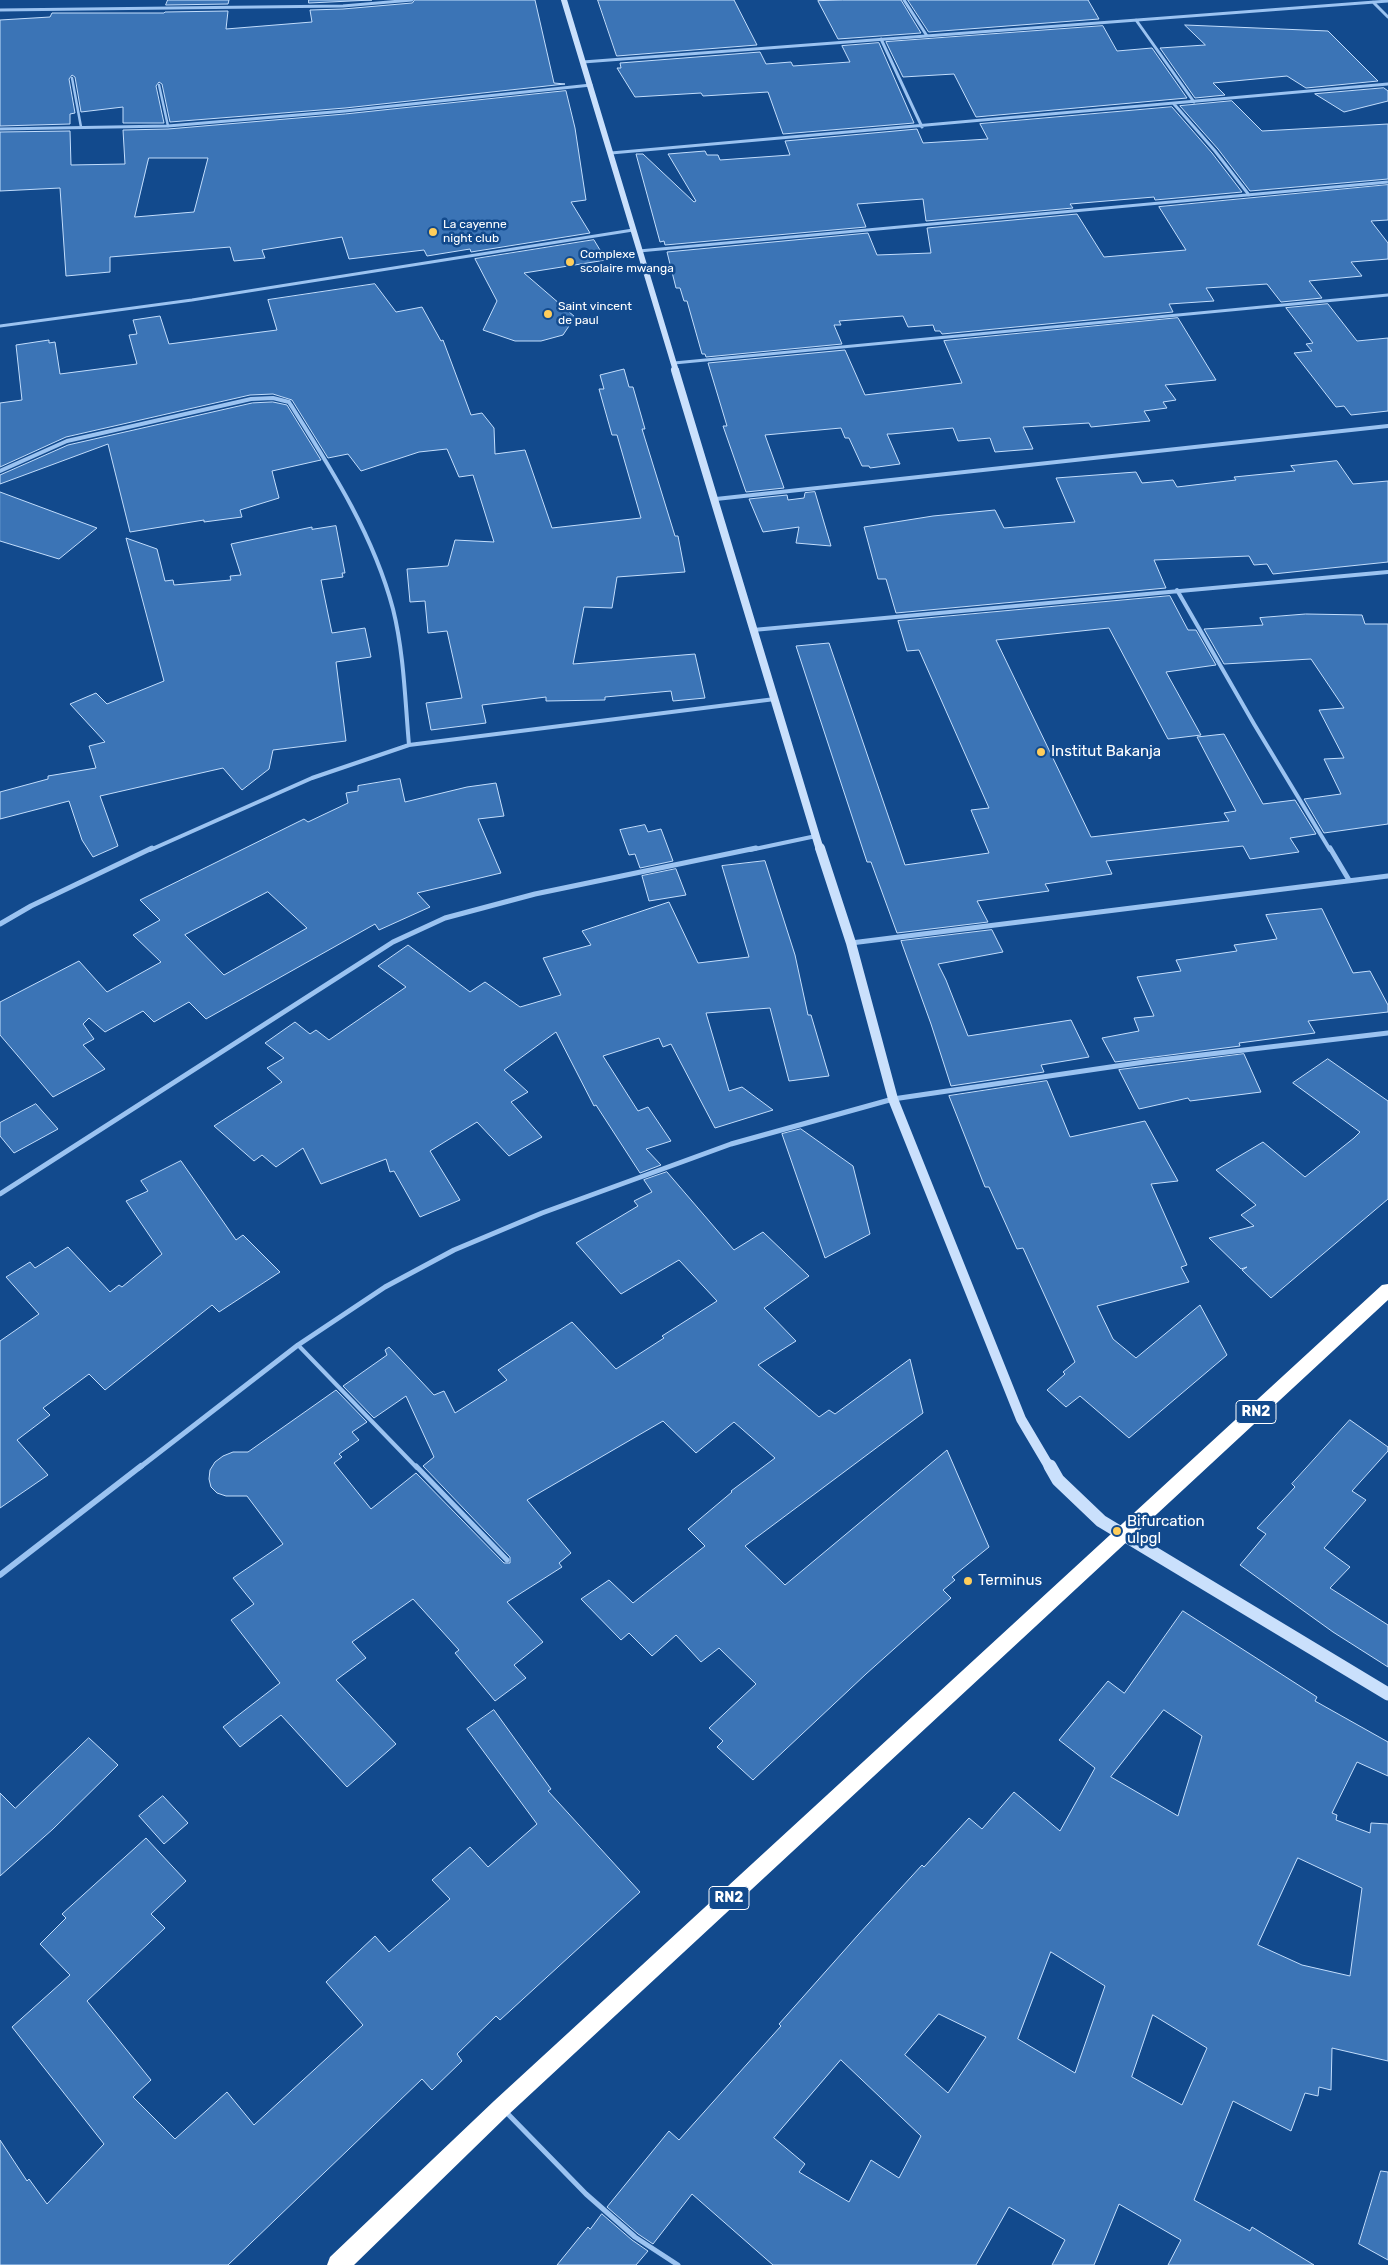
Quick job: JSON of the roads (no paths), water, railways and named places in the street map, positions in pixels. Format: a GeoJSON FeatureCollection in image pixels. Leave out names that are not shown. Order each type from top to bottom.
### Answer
{"type":"FeatureCollection","features":[{"type":"Feature","properties":{"kind":"highway","name":"RN2"},"geometry":{"type":"LineString","coordinates":[[338,2265],[502,2108],[1388,1290]]}},
{"type":"Feature","properties":{"kind":"main road"},"geometry":{"type":"LineString","coordinates":[[564,0],[716,499],[753,630],[851,943],[892,1099],[1021,1419],[1058,1480],[1101,1521],[1388,1694]]}},
{"type":"Feature","properties":{"kind":"street"},"geometry":{"type":"LineString","coordinates":[[252,0],[252,6]]}},
{"type":"Feature","properties":{"kind":"street"},"geometry":{"type":"LineString","coordinates":[[0,10],[343,6],[412,0]]}},
{"type":"Feature","properties":{"kind":"street"},"geometry":{"type":"LineString","coordinates":[[904,0],[926,36]]}},
{"type":"Feature","properties":{"kind":"street"},"geometry":{"type":"LineString","coordinates":[[584,62],[1388,1]]}},
{"type":"Feature","properties":{"kind":"street"},"geometry":{"type":"LineString","coordinates":[[1373,2],[1388,17]]}},
{"type":"Feature","properties":{"kind":"street"},"geometry":{"type":"LineString","coordinates":[[1136,20],[1194,102]]}},
{"type":"Feature","properties":{"kind":"street"},"geometry":{"type":"LineString","coordinates":[[881,39],[922,127]]}},
{"type":"Feature","properties":{"kind":"street"},"geometry":{"type":"LineString","coordinates":[[611,153],[922,127],[1388,84]]}},
{"type":"Feature","properties":{"kind":"street"},"geometry":{"type":"LineString","coordinates":[[0,129],[168,126],[345,111],[591,85]]}},
{"type":"Feature","properties":{"kind":"street"},"geometry":{"type":"LineString","coordinates":[[1174,104],[1215,150],[1249,195]]}},
{"type":"Feature","properties":{"kind":"street"},"geometry":{"type":"LineString","coordinates":[[639,251],[1386,182],[1388,187]]}},
{"type":"Feature","properties":{"kind":"street"},"geometry":{"type":"LineString","coordinates":[[0,326],[192,300],[634,230]]}},
{"type":"Feature","properties":{"kind":"street"},"geometry":{"type":"LineString","coordinates":[[674,363],[1388,295]]}},
{"type":"Feature","properties":{"kind":"street"},"geometry":{"type":"LineString","coordinates":[[0,471],[53,446],[86,435],[251,399],[273,398],[289,402],[345,492],[380,566],[394,610],[409,746]]}},
{"type":"Feature","properties":{"kind":"street"},"geometry":{"type":"LineString","coordinates":[[716,499],[1388,426]]}},
{"type":"Feature","properties":{"kind":"street"},"geometry":{"type":"LineString","coordinates":[[753,630],[1388,572]]}},
{"type":"Feature","properties":{"kind":"street"},"geometry":{"type":"LineString","coordinates":[[1177,590],[1254,724],[1349,880]]}},
{"type":"Feature","properties":{"kind":"street"},"geometry":{"type":"LineString","coordinates":[[0,924],[31,906],[284,789],[354,762],[409,746],[775,700]]}},
{"type":"Feature","properties":{"kind":"street"},"geometry":{"type":"LineString","coordinates":[[0,1194],[393,942],[446,918],[535,894],[816,836]]}},
{"type":"Feature","properties":{"kind":"street"},"geometry":{"type":"LineString","coordinates":[[851,943],[1388,876]]}},
{"type":"Feature","properties":{"kind":"street"},"geometry":{"type":"LineString","coordinates":[[0,1575],[298,1345],[385,1287],[454,1250],[542,1213],[731,1144],[892,1099],[1150,1061],[1388,1034]]}},
{"type":"Feature","properties":{"kind":"lane"},"geometry":{"type":"LineString","coordinates":[[72,78],[81,127]]}},
{"type":"Feature","properties":{"kind":"lane"},"geometry":{"type":"LineString","coordinates":[[159,84],[168,126]]}},
{"type":"Feature","properties":{"kind":"lane"},"geometry":{"type":"LineString","coordinates":[[298,1345],[507,1560]]}},
{"type":"Feature","properties":{"kind":"lane"},"geometry":{"type":"LineString","coordinates":[[502,2108],[593,2200],[635,2237],[678,2265]]}},
{"type":"Feature","properties":{"kind":"place","name":"La cayenne night club"},"geometry":{"type":"Point","coordinates":[433,232]}},
{"type":"Feature","properties":{"kind":"place","name":"Complexe scolaire mwanga"},"geometry":{"type":"Point","coordinates":[570,262]}},
{"type":"Feature","properties":{"kind":"place","name":"Saint vincent de paul"},"geometry":{"type":"Point","coordinates":[548,314]}},
{"type":"Feature","properties":{"kind":"place","name":"Institut Bakanja"},"geometry":{"type":"Point","coordinates":[1041,752]}},
{"type":"Feature","properties":{"kind":"place","name":"Bifurcation ulpgl"},"geometry":{"type":"Point","coordinates":[1117,1531]}},
{"type":"Feature","properties":{"kind":"place","name":"Terminus"},"geometry":{"type":"Point","coordinates":[968,1581]}}]}
